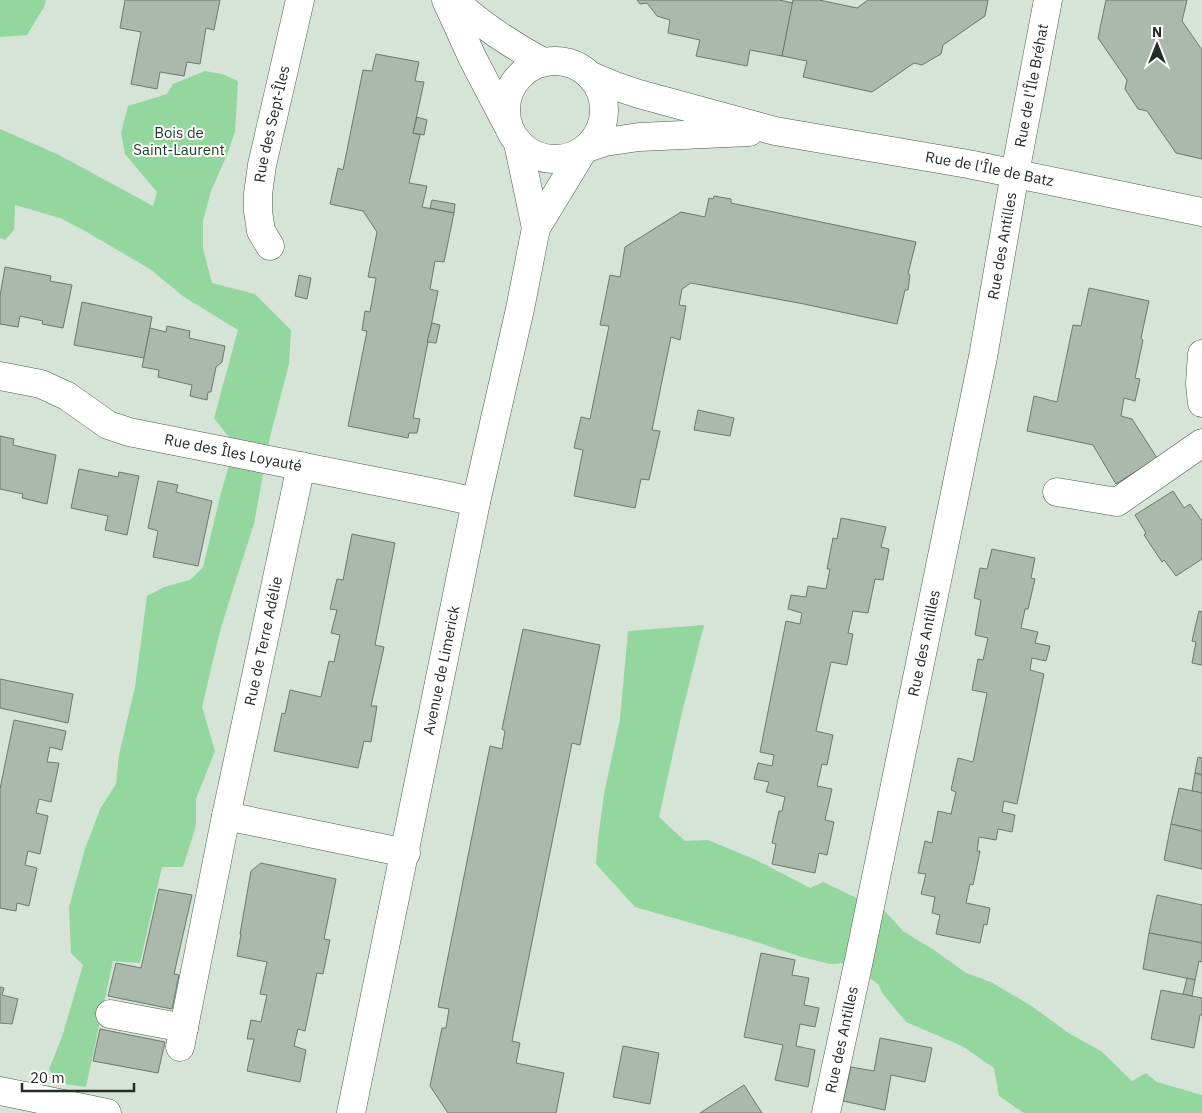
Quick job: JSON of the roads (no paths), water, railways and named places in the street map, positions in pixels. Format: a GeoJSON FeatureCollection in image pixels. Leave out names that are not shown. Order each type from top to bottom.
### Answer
{"type":"FeatureCollection","features":[{"type":"Feature","properties":{"kind":"street","name":"Rue des Sept-Îles"},"geometry":{"type":"LineString","coordinates":[[270,246],[261,232],[258,194],[262,165],[300,0]]}},
{"type":"Feature","properties":{"kind":"street","name":"Avenue de Limerick"},"geometry":{"type":"LineString","coordinates":[[446,0],[473,59],[513,135],[536,228]]}},
{"type":"Feature","properties":{"kind":"street"},"geometry":{"type":"LineString","coordinates":[[454,0],[468,14],[526,53],[543,62]]}},
{"type":"Feature","properties":{"kind":"street","name":"Rue de l'Île Bréhat"},"geometry":{"type":"LineString","coordinates":[[1015,173],[1048,0]]}},
{"type":"Feature","properties":{"kind":"street"},"geometry":{"type":"LineString","coordinates":[[543,62],[569,63],[577,66],[591,76],[604,98],[603,125],[598,135],[584,151],[558,160],[545,158],[529,152],[513,135],[506,109],[509,94],[517,79],[527,70],[543,62]]}},
{"type":"Feature","properties":{"kind":"street","name":"Rue de l'Île de Batz"},"geometry":{"type":"LineString","coordinates":[[591,76],[640,94],[775,131],[968,164],[1202,212]]}},
{"type":"Feature","properties":{"kind":"street","name":"Rue de l'Île de Batz"},"geometry":{"type":"LineString","coordinates":[[584,151],[605,142],[639,137],[775,131]]}},
{"type":"Feature","properties":{"kind":"street","name":"Avenue de Limerick"},"geometry":{"type":"LineString","coordinates":[[351,1113],[406,853],[476,502],[520,309],[536,228],[584,151]]}},
{"type":"Feature","properties":{"kind":"street","name":"Rue des Antilles"},"geometry":{"type":"LineString","coordinates":[[826,1113],[984,357],[1015,173]]}},
{"type":"Feature","properties":{"kind":"street"},"geometry":{"type":"LineString","coordinates":[[1202,354],[1200,384],[1202,403]]}},
{"type":"Feature","properties":{"kind":"street","name":"Rue des Îles Loyauté"},"geometry":{"type":"LineString","coordinates":[[0,376],[41,384],[67,396],[108,425],[130,432],[476,502]]}},
{"type":"Feature","properties":{"kind":"street"},"geometry":{"type":"LineString","coordinates":[[1057,492],[1117,502],[1202,443]]}},
{"type":"Feature","properties":{"kind":"street","name":"Rue de Terre Adélie"},"geometry":{"type":"LineString","coordinates":[[110,1014],[182,1037],[226,816],[301,466]]}},
{"type":"Feature","properties":{"kind":"street"},"geometry":{"type":"LineString","coordinates":[[226,816],[406,853]]}},
{"type":"Feature","properties":{"kind":"street"},"geometry":{"type":"LineString","coordinates":[[0,1091],[107,1113]]}},
{"type":"Feature","properties":{"kind":"park label","name":"Bois de Saint-Laurent"},"geometry":{"type":"Point","coordinates":[179,142]}}]}
